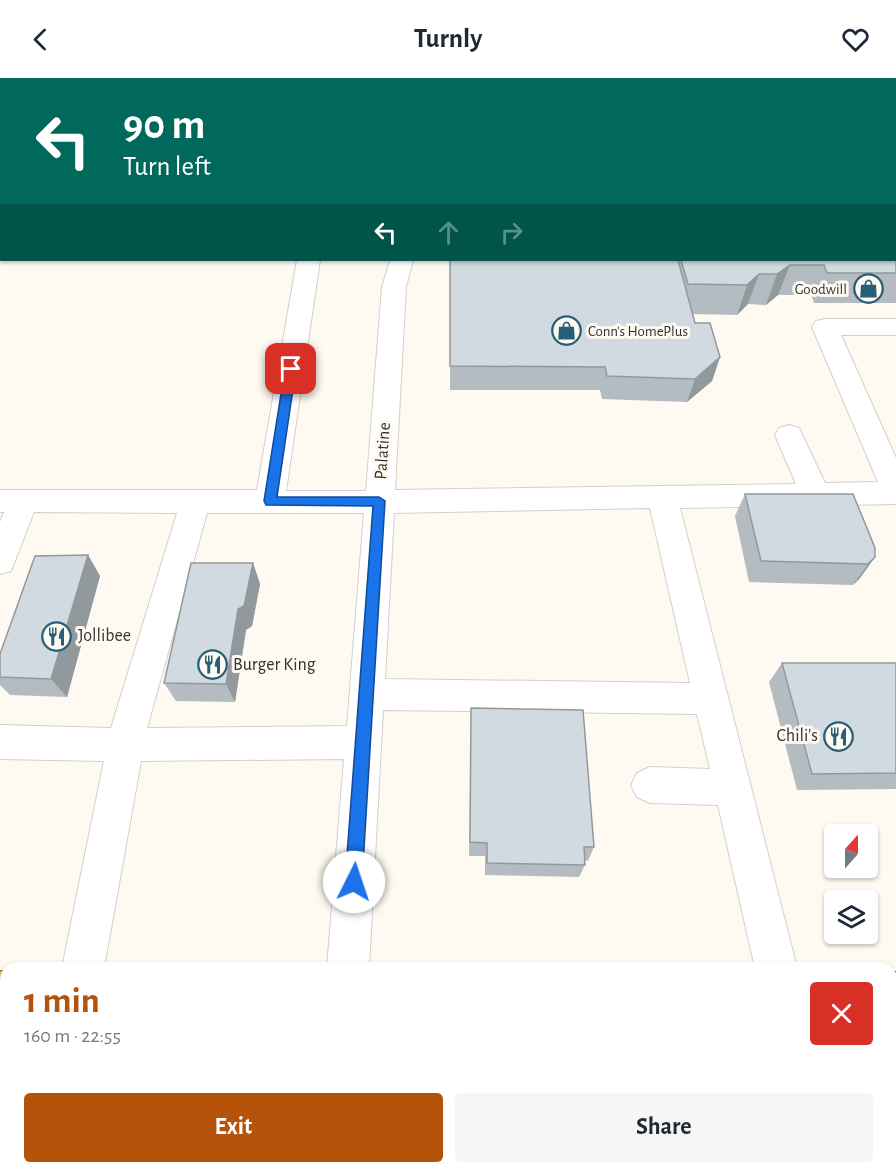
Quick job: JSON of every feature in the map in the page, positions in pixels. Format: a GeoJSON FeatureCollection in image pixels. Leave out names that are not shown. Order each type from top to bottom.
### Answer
{"type":"FeatureCollection","features":[{"type":"Feature","properties":{"kind":"street"},"geometry":{"type":"LineString","coordinates":[[270,501],[308,261]]}},
{"type":"Feature","properties":{"kind":"street","name":"Palatine"},"geometry":{"type":"LineString","coordinates":[[348,962],[394,287],[401,261]]}},
{"type":"Feature","properties":{"kind":"street"},"geometry":{"type":"LineString","coordinates":[[3,547],[12,501],[379,501],[896,492],[825,327],[896,327]]}},
{"type":"Feature","properties":{"kind":"street"},"geometry":{"type":"LineString","coordinates":[[789,435],[815,494]]}},
{"type":"Feature","properties":{"kind":"street"},"geometry":{"type":"LineString","coordinates":[[662,497],[775,962]]}},
{"type":"Feature","properties":{"kind":"street"},"geometry":{"type":"LineString","coordinates":[[84,962],[131,716],[195,501]]}},
{"type":"Feature","properties":{"kind":"street"},"geometry":{"type":"LineString","coordinates":[[366,694],[711,699]]}},
{"type":"Feature","properties":{"kind":"street"},"geometry":{"type":"LineString","coordinates":[[0,742],[125,745],[363,742]]}},
{"type":"Feature","properties":{"kind":"street"},"geometry":{"type":"LineString","coordinates":[[650,785],[733,788]]}},
{"type":"Feature","properties":{"kind":"building","name":"Conn's HomePlus"},"geometry":{"type":"Polygon","coordinates":[[[450,261],[678,261],[695,323],[710,323],[720,357],[695,379],[607,376],[605,367],[450,366],[450,261]]]}},
{"type":"Feature","properties":{"kind":"building"},"geometry":{"type":"Polygon","coordinates":[[[681,261],[896,261],[896,273],[827,273],[824,265],[790,265],[777,274],[759,274],[747,285],[688,284],[681,261]]]}},
{"type":"Feature","properties":{"kind":"building"},"geometry":{"type":"Polygon","coordinates":[[[745,494],[853,494],[875,548],[875,557],[868,564],[761,561],[745,494]]]}},
{"type":"Feature","properties":{"kind":"building"},"geometry":{"type":"Polygon","coordinates":[[[88,555],[51,679],[0,677],[0,654],[35,556],[88,555]]]}},
{"type":"Feature","properties":{"kind":"building","name":"Burger King"},"geometry":{"type":"Polygon","coordinates":[[[191,563],[253,563],[244,606],[238,609],[226,684],[164,683],[191,563]]]}},
{"type":"Feature","properties":{"kind":"building","name":"Chili's"},"geometry":{"type":"Polygon","coordinates":[[[782,663],[896,663],[896,773],[812,774],[782,663]]]}},
{"type":"Feature","properties":{"kind":"building"},"geometry":{"type":"Polygon","coordinates":[[[471,708],[583,710],[594,847],[584,847],[585,865],[487,863],[487,843],[470,842],[471,708]]]}},
{"type":"Feature","properties":{"kind":"place","name":"Goodwill"},"geometry":{"type":"Point","coordinates":[868,289]}},
{"type":"Feature","properties":{"kind":"place","name":"Conn's HomePlus"},"geometry":{"type":"Point","coordinates":[567,331]}},
{"type":"Feature","properties":{"kind":"place","name":"Jollibee"},"geometry":{"type":"Point","coordinates":[57,636]}},
{"type":"Feature","properties":{"kind":"place","name":"Burger King"},"geometry":{"type":"Point","coordinates":[212,665]}},
{"type":"Feature","properties":{"kind":"place","name":"Chili's"},"geometry":{"type":"Point","coordinates":[839,736]}},
{"type":"Feature","properties":{"kind":"route"},"geometry":{"type":"LineString","coordinates":[[291,369],[270,501],[379,501],[354,882]]}}]}
